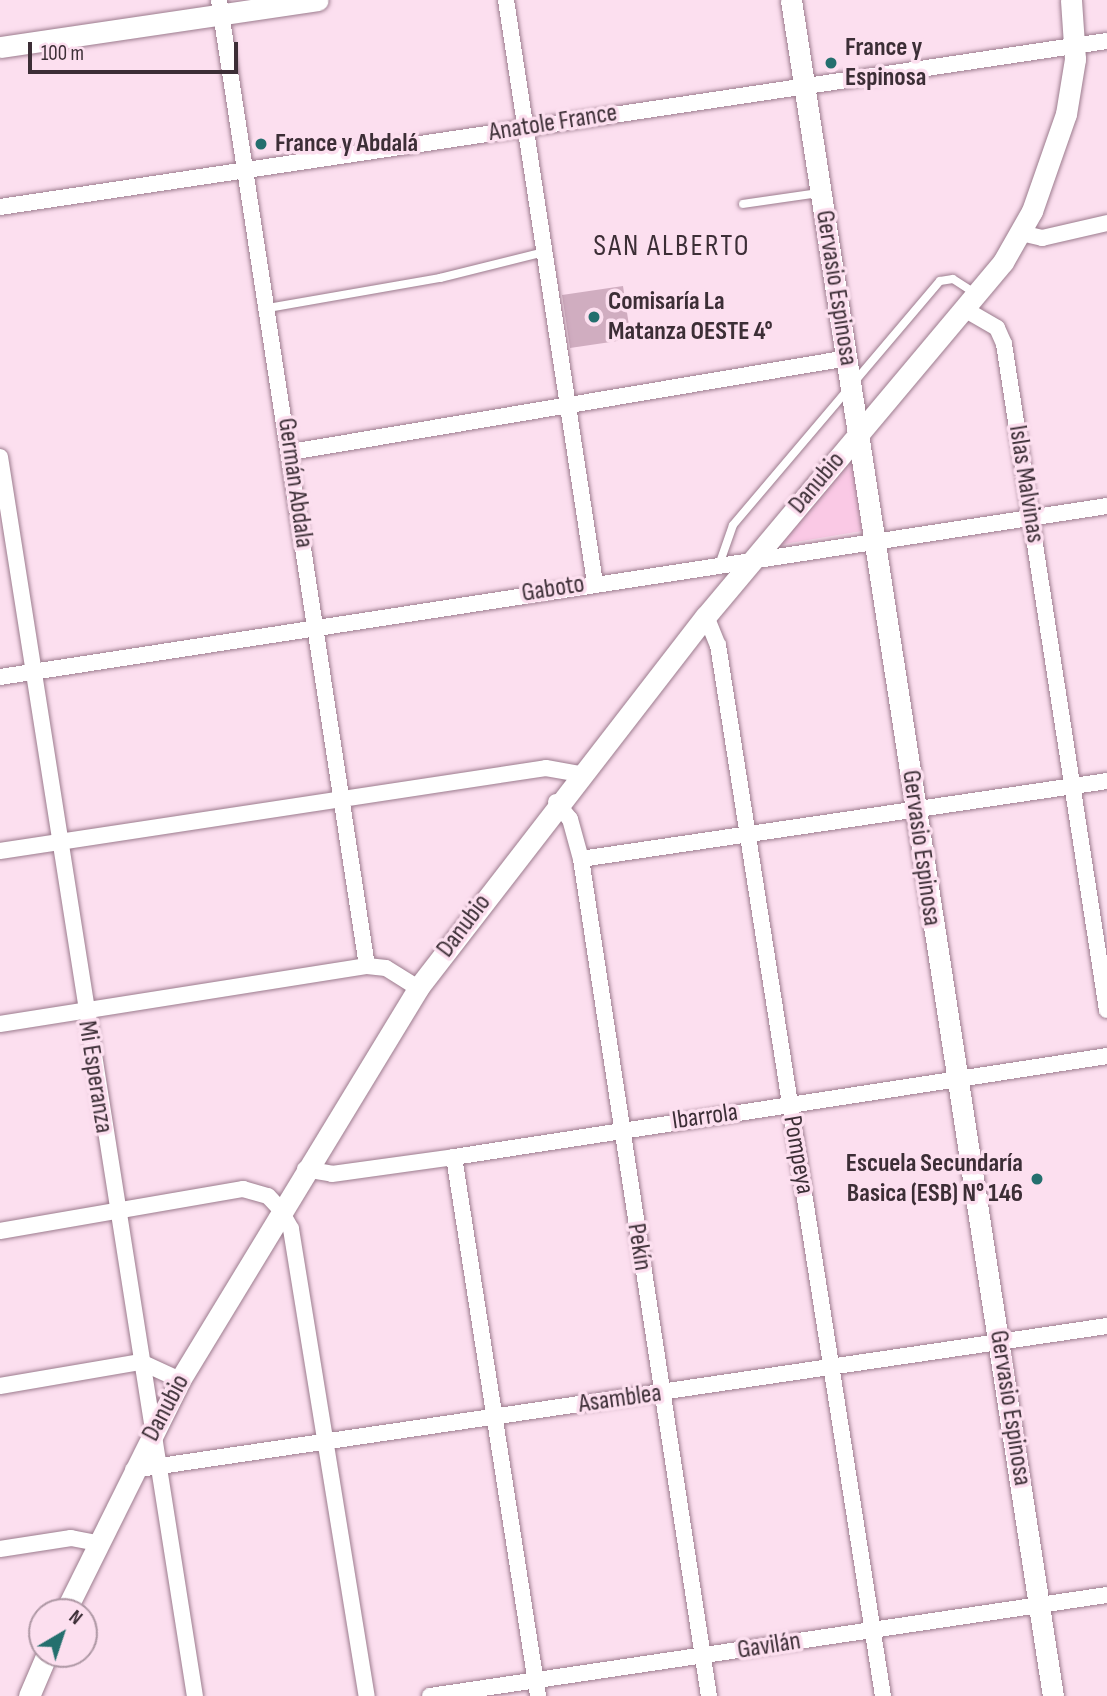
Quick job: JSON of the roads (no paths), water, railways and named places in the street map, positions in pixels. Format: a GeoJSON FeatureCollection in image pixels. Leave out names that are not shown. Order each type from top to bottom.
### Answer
{"type":"FeatureCollection","features":[{"type":"Feature","properties":{"kind":"street"},"geometry":{"type":"LineString","coordinates":[[0,47],[220,7],[318,0]]}},
{"type":"Feature","properties":{"kind":"street"},"geometry":{"type":"LineString","coordinates":[[506,0],[529,128],[595,583]]}},
{"type":"Feature","properties":{"kind":"street","name":"Gervasio Espinosa"},"geometry":{"type":"LineString","coordinates":[[792,0],[803,84],[860,432],[955,1079],[1001,1346],[1053,1696]]}},
{"type":"Feature","properties":{"kind":"street"},"geometry":{"type":"LineString","coordinates":[[972,303],[1021,233],[1066,114],[1075,46],[1071,0]]}},
{"type":"Feature","properties":{"kind":"street","name":"Germán Abdala"},"geometry":{"type":"LineString","coordinates":[[220,7],[291,452],[367,966]]}},
{"type":"Feature","properties":{"kind":"street","name":"Anatole France"},"geometry":{"type":"LineString","coordinates":[[0,207],[803,84],[1107,41]]}},
{"type":"Feature","properties":{"kind":"street"},"geometry":{"type":"LineString","coordinates":[[1021,233],[1042,238],[1107,223]]}},
{"type":"Feature","properties":{"kind":"street","name":"Danubio"},"geometry":{"type":"LineString","coordinates":[[71,1598],[96,1543],[180,1380],[279,1208],[418,988],[556,803],[706,616],[972,303]]}},
{"type":"Feature","properties":{"kind":"street","name":"Islas Malvinas"},"geometry":{"type":"LineString","coordinates":[[972,303],[1001,334],[1076,787],[1107,1010]]}},
{"type":"Feature","properties":{"kind":"street"},"geometry":{"type":"LineString","coordinates":[[291,452],[568,402],[848,358]]}},
{"type":"Feature","properties":{"kind":"street","name":"Mi Esperanza"},"geometry":{"type":"LineString","coordinates":[[0,457],[2,484],[61,843],[84,1010],[195,1696]]}},
{"type":"Feature","properties":{"kind":"street","name":"Gaboto"},"geometry":{"type":"LineString","coordinates":[[0,677],[1107,506]]}},
{"type":"Feature","properties":{"kind":"street","name":"Pompeya"},"geometry":{"type":"LineString","coordinates":[[706,616],[718,645],[789,1104],[834,1370],[883,1696]]}},
{"type":"Feature","properties":{"kind":"street"},"geometry":{"type":"LineString","coordinates":[[0,851],[557,766],[580,774]]}},
{"type":"Feature","properties":{"kind":"street"},"geometry":{"type":"LineString","coordinates":[[582,859],[1107,782]]}},
{"type":"Feature","properties":{"kind":"street","name":"Pekín"},"geometry":{"type":"LineString","coordinates":[[556,803],[570,819],[582,859],[709,1696]]}},
{"type":"Feature","properties":{"kind":"street"},"geometry":{"type":"LineString","coordinates":[[0,1024],[367,966],[386,968],[418,988]]}},
{"type":"Feature","properties":{"kind":"street","name":"Ibarrola"},"geometry":{"type":"LineString","coordinates":[[305,1169],[332,1174],[454,1157],[621,1129],[1107,1056]]}},
{"type":"Feature","properties":{"kind":"street"},"geometry":{"type":"LineString","coordinates":[[454,1157],[537,1688]]}},
{"type":"Feature","properties":{"kind":"street"},"geometry":{"type":"LineString","coordinates":[[0,1230],[243,1189],[268,1196],[279,1208],[291,1229],[367,1696]]}},
{"type":"Feature","properties":{"kind":"street","name":"Asamblea"},"geometry":{"type":"LineString","coordinates":[[133,1470],[1001,1346],[1107,1326]]}},
{"type":"Feature","properties":{"kind":"street"},"geometry":{"type":"LineString","coordinates":[[0,1386],[141,1362],[180,1380]]}},
{"type":"Feature","properties":{"kind":"street"},"geometry":{"type":"LineString","coordinates":[[0,1549],[71,1538],[96,1543]]}},
{"type":"Feature","properties":{"kind":"street","name":"Gavilán"},"geometry":{"type":"LineString","coordinates":[[430,1696],[537,1688],[703,1656],[1107,1595]]}},
{"type":"Feature","properties":{"kind":"street"},"geometry":{"type":"LineString","coordinates":[[29,1696],[41,1668]]}},
{"type":"Feature","properties":{"kind":"lane"},"geometry":{"type":"LineString","coordinates":[[744,204],[821,192]]}},
{"type":"Feature","properties":{"kind":"lane"},"geometry":{"type":"LineString","coordinates":[[268,308],[440,278],[547,251]]}},
{"type":"Feature","properties":{"kind":"lane"},"geometry":{"type":"LineString","coordinates":[[719,565],[733,525],[853,388],[940,281],[953,279],[972,303]]}},
{"type":"Feature","properties":{"kind":"place","name":"France y Espinosa"},"geometry":{"type":"Point","coordinates":[831,63]}},
{"type":"Feature","properties":{"kind":"place","name":"France y Abdalá"},"geometry":{"type":"Point","coordinates":[261,144]}},
{"type":"Feature","properties":{"kind":"place","name":"Comisaría La Matanza OESTE 4°"},"geometry":{"type":"Point","coordinates":[594,317]}},
{"type":"Feature","properties":{"kind":"place","name":"Escuela Secundaría Basica (ESB) N° 146"},"geometry":{"type":"Point","coordinates":[1037,1179]}},
{"type":"Feature","properties":{"kind":"district","name":"SAN ALBERTO"},"geometry":{"type":"Point","coordinates":[672,246]}}]}
